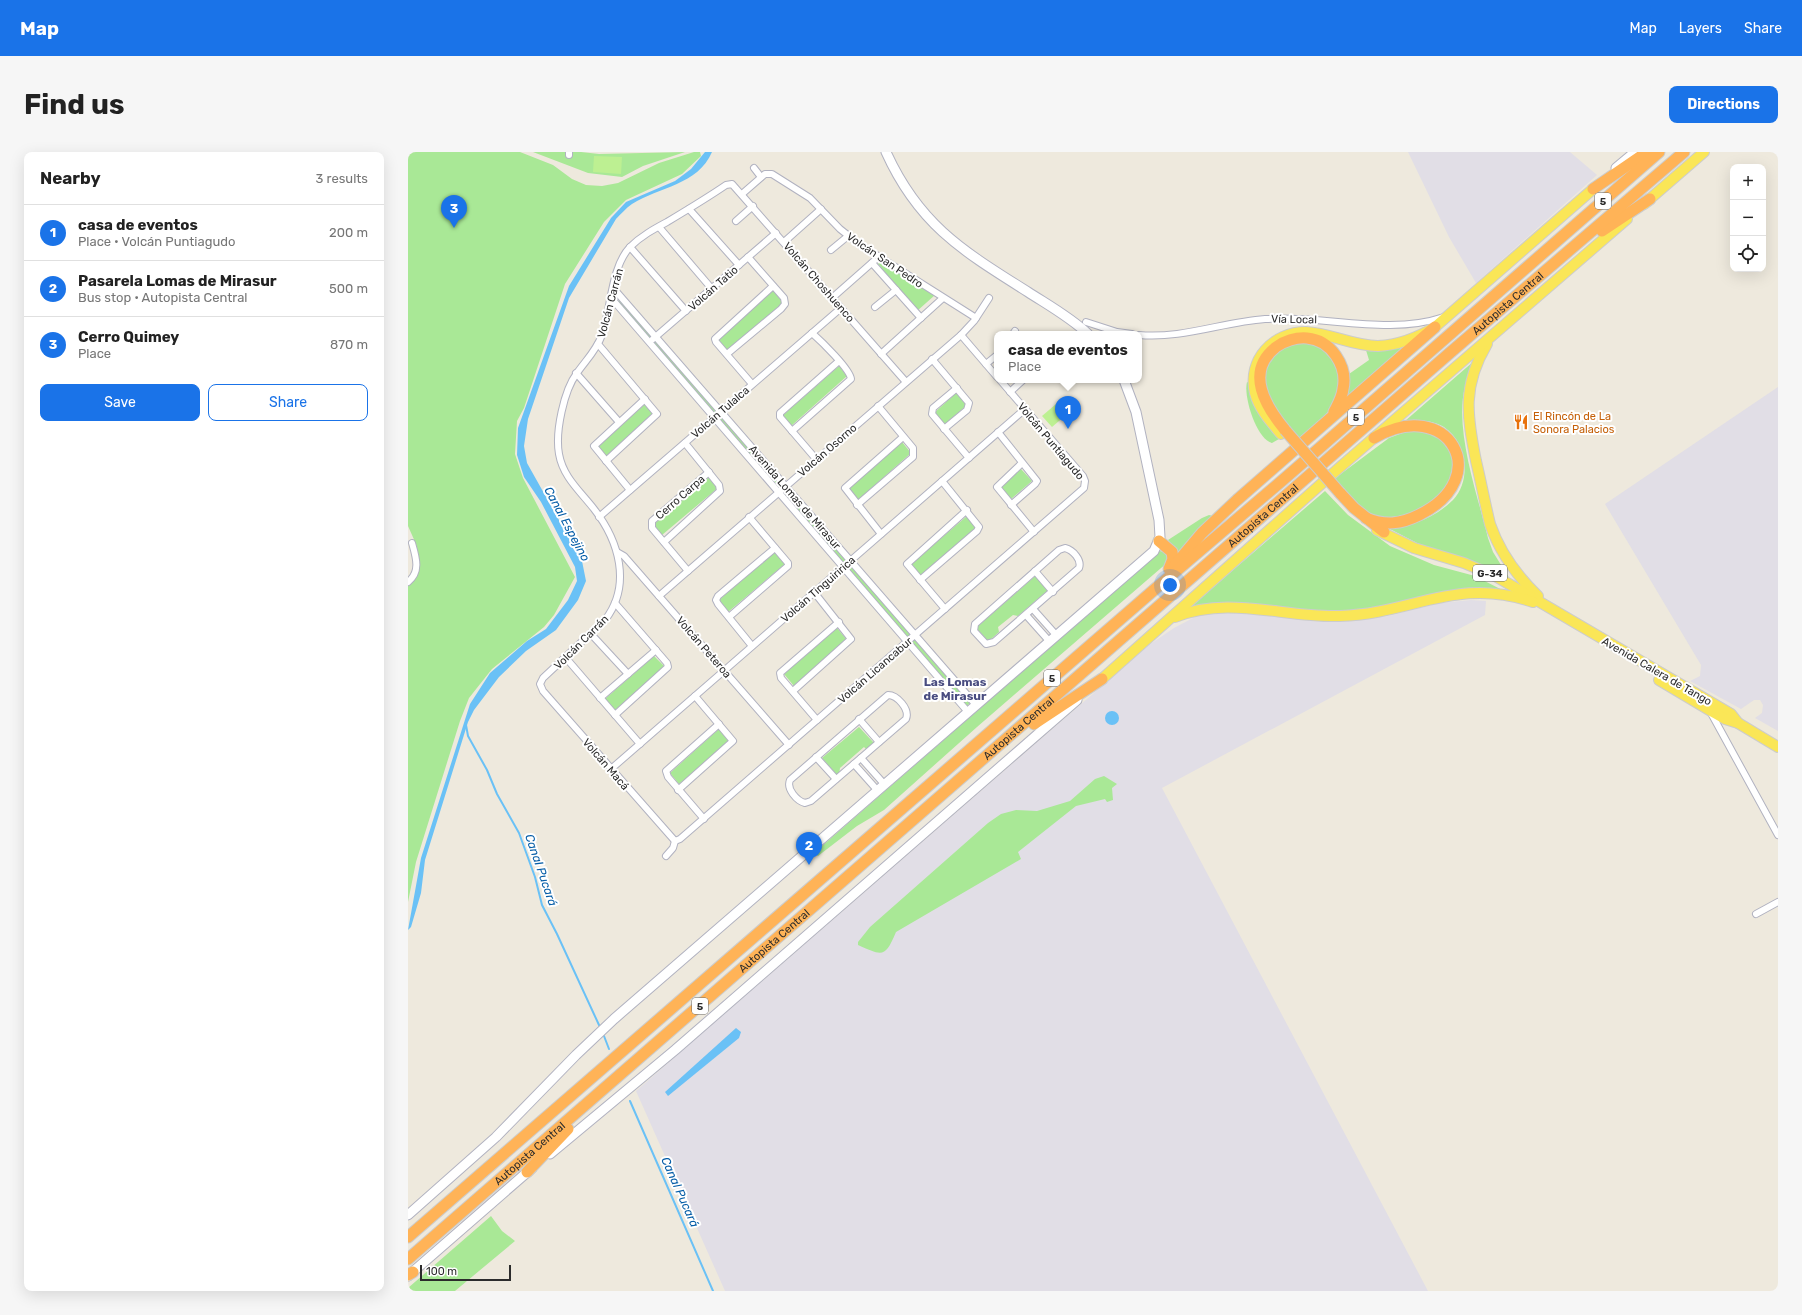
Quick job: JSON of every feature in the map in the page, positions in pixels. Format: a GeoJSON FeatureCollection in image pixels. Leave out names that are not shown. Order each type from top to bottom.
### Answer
{"type":"FeatureCollection","features":[{"type":"Feature","properties":{"kind":"highway"},"geometry":{"type":"LineString","coordinates":[[1593,189],[1647,152]]}},
{"type":"Feature","properties":{"kind":"highway","name":"Autopista Central"},"geometry":{"type":"LineString","coordinates":[[408,1236],[1290,474],[1659,152]]}},
{"type":"Feature","properties":{"kind":"highway","name":"Autopista Central"},"geometry":{"type":"LineString","coordinates":[[408,1259],[981,762],[1434,366],[1684,152]]}},
{"type":"Feature","properties":{"kind":"highway"},"geometry":{"type":"LineString","coordinates":[[1565,255],[1650,199]]}},
{"type":"Feature","properties":{"kind":"highway"},"geometry":{"type":"LineString","coordinates":[[1162,583],[1189,548],[1210,525],[1435,327]]}},
{"type":"Feature","properties":{"kind":"highway"},"geometry":{"type":"LineString","coordinates":[[1328,420],[1341,399],[1344,379],[1340,363],[1332,350],[1322,343],[1309,338],[1293,339],[1279,345],[1270,352],[1262,366],[1260,377],[1261,389],[1265,402],[1283,432],[1338,494],[1384,532]]}},
{"type":"Feature","properties":{"kind":"highway"},"geometry":{"type":"LineString","coordinates":[[1366,518],[1383,523],[1394,524],[1406,521],[1422,514],[1438,504],[1449,493],[1456,480],[1458,469],[1457,457],[1450,442],[1442,434],[1432,428],[1418,425],[1402,427],[1374,438]]}},
{"type":"Feature","properties":{"kind":"highway"},"geometry":{"type":"LineString","coordinates":[[1159,541],[1171,550],[1173,556],[1162,583]]}},
{"type":"Feature","properties":{"kind":"highway"},"geometry":{"type":"LineString","coordinates":[[981,762],[1102,679]]}},
{"type":"Feature","properties":{"kind":"highway"},"geometry":{"type":"LineString","coordinates":[[527,1172],[582,1114],[599,1093]]}},
{"type":"Feature","properties":{"kind":"main road"},"geometry":{"type":"LineString","coordinates":[[1102,679],[1374,438],[1704,152]]}},
{"type":"Feature","properties":{"kind":"main road"},"geometry":{"type":"LineString","coordinates":[[1283,432],[1260,405],[1254,387],[1255,371],[1258,360],[1272,342],[1288,334],[1304,332],[1316,333],[1359,344],[1385,345],[1410,340],[1435,327],[1593,189]]}},
{"type":"Feature","properties":{"kind":"main road"},"geometry":{"type":"LineString","coordinates":[[1493,335],[1479,358],[1471,381],[1467,405],[1470,430],[1489,520],[1496,539],[1516,573],[1550,608]]}},
{"type":"Feature","properties":{"kind":"main road","name":"Avenida Calera de Tango"},"geometry":{"type":"LineString","coordinates":[[1338,494],[1363,522],[1414,548],[1488,572],[1731,714],[1738,723]]}},
{"type":"Feature","properties":{"kind":"main road"},"geometry":{"type":"LineString","coordinates":[[1167,620],[1190,611],[1212,606],[1318,616],[1349,616],[1375,612],[1452,594],[1475,592],[1514,597],[1550,608]]}},
{"type":"Feature","properties":{"kind":"main road","name":"Avenida Calera de Tango"},"geometry":{"type":"LineString","coordinates":[[1574,623],[1622,657],[1724,719],[1738,723],[1778,747]]}},
{"type":"Feature","properties":{"kind":"street"},"geometry":{"type":"LineString","coordinates":[[886,152],[909,195],[930,221],[946,236],[969,255],[1052,307],[1084,331]]}},
{"type":"Feature","properties":{"kind":"street"},"geometry":{"type":"LineString","coordinates":[[1593,189],[1634,152]]}},
{"type":"Feature","properties":{"kind":"street"},"geometry":{"type":"LineString","coordinates":[[742,194],[761,177],[754,168]]}},
{"type":"Feature","properties":{"kind":"street","name":"Volcán San Pedro"},"geometry":{"type":"LineString","coordinates":[[761,177],[766,174],[772,174],[810,198],[848,236],[878,257],[976,318]]}},
{"type":"Feature","properties":{"kind":"street","name":"Volcán Choshuenco"},"geometry":{"type":"LineString","coordinates":[[730,184],[734,185],[753,206],[906,382]]}},
{"type":"Feature","properties":{"kind":"street","name":"Volcán Carrán"},"geometry":{"type":"LineString","coordinates":[[540,684],[543,678],[605,620],[615,603],[621,578],[617,552],[600,517],[567,476],[559,455],[558,437],[566,396],[576,373],[592,355],[598,344],[612,299],[619,265],[630,247],[644,235],[730,184]]}},
{"type":"Feature","properties":{"kind":"street"},"geometry":{"type":"LineString","coordinates":[[736,221],[753,206]]}},
{"type":"Feature","properties":{"kind":"street"},"geometry":{"type":"LineString","coordinates":[[689,208],[739,265]]}},
{"type":"Feature","properties":{"kind":"street"},"geometry":{"type":"LineString","coordinates":[[784,242],[821,209]]}},
{"type":"Feature","properties":{"kind":"street"},"geometry":{"type":"LineString","coordinates":[[658,227],[712,288]]}},
{"type":"Feature","properties":{"kind":"street","name":"Volcán Tatio"},"geometry":{"type":"LineString","coordinates":[[649,343],[776,233]]}},
{"type":"Feature","properties":{"kind":"street"},"geometry":{"type":"LineString","coordinates":[[831,250],[848,236]]}},
{"type":"Feature","properties":{"kind":"street"},"geometry":{"type":"LineString","coordinates":[[630,247],[686,311]]}},
{"type":"Feature","properties":{"kind":"street"},"geometry":{"type":"LineString","coordinates":[[727,354],[785,304],[784,298],[748,257]]}},
{"type":"Feature","properties":{"kind":"street"},"geometry":{"type":"LineString","coordinates":[[832,298],[878,257]]}},
{"type":"Feature","properties":{"kind":"street"},"geometry":{"type":"LineString","coordinates":[[872,263],[921,318]]}},
{"type":"Feature","properties":{"kind":"street"},"geometry":{"type":"LineString","coordinates":[[752,384],[715,339],[773,286]]}},
{"type":"Feature","properties":{"kind":"street","name":"Avenida Lomas de Mirasur"},"geometry":{"type":"LineString","coordinates":[[614,289],[976,705]]}},
{"type":"Feature","properties":{"kind":"street"},"geometry":{"type":"LineString","coordinates":[[875,307],[896,290]]}},
{"type":"Feature","properties":{"kind":"street"},"geometry":{"type":"LineString","coordinates":[[881,354],[943,298]]}},
{"type":"Feature","properties":{"kind":"street","name":"Volcán Osorno"},"geometry":{"type":"LineString","coordinates":[[659,596],[961,335],[976,318],[989,298]]}},
{"type":"Feature","properties":{"kind":"street","name":"Avenida Lomas de Mirasur"},"geometry":{"type":"LineString","coordinates":[[612,299],[968,712]]}},
{"type":"Feature","properties":{"kind":"street","name":"Volcán Tulalca"},"geometry":{"type":"LineString","coordinates":[[600,517],[841,308]]}},
{"type":"Feature","properties":{"kind":"street","name":"Vía Local"},"geometry":{"type":"LineString","coordinates":[[1142,335],[1177,334],[1264,319],[1306,318],[1394,325],[1427,322],[1449,315]]}},
{"type":"Feature","properties":{"kind":"street"},"geometry":{"type":"LineString","coordinates":[[1086,322],[1110,331]]}},
{"type":"Feature","properties":{"kind":"street"},"geometry":{"type":"LineString","coordinates":[[792,431],[851,379],[851,376],[839,361],[812,333]]}},
{"type":"Feature","properties":{"kind":"street"},"geometry":{"type":"LineString","coordinates":[[961,335],[994,373]]}},
{"type":"Feature","properties":{"kind":"street"},"geometry":{"type":"LineString","coordinates":[[598,344],[656,410],[656,416],[606,461]]}},
{"type":"Feature","properties":{"kind":"street"},"geometry":{"type":"LineString","coordinates":[[986,364],[994,357]]}},
{"type":"Feature","properties":{"kind":"street"},"geometry":{"type":"LineString","coordinates":[[932,359],[968,401],[968,407],[944,429]]}},
{"type":"Feature","properties":{"kind":"street"},"geometry":{"type":"LineString","coordinates":[[816,459],[780,417],[780,413],[839,361]]}},
{"type":"Feature","properties":{"kind":"street"},"geometry":{"type":"LineString","coordinates":[[576,373],[619,422]]}},
{"type":"Feature","properties":{"kind":"street","name":"Volcán Puntiagudo"},"geometry":{"type":"LineString","coordinates":[[1002,383],[1083,476],[1085,484]]}},
{"type":"Feature","properties":{"kind":"street"},"geometry":{"type":"LineString","coordinates":[[1010,392],[1020,383]]}},
{"type":"Feature","properties":{"kind":"street"},"geometry":{"type":"LineString","coordinates":[[408,1215],[496,1138],[566,1065],[605,1027],[1151,554],[1159,541],[1159,520],[1140,426],[1134,404],[1125,383]]}},
{"type":"Feature","properties":{"kind":"street"},"geometry":{"type":"LineString","coordinates":[[957,388],[932,410],[932,416],[969,458]]}},
{"type":"Feature","properties":{"kind":"street"},"geometry":{"type":"LineString","coordinates":[[630,490],[595,448],[594,444],[645,399]]}},
{"type":"Feature","properties":{"kind":"street"},"geometry":{"type":"LineString","coordinates":[[857,505],[913,457],[914,448],[878,406]]}},
{"type":"Feature","properties":{"kind":"street","name":"Volcán Tinguiririca"},"geometry":{"type":"LineString","coordinates":[[611,769],[1025,409]]}},
{"type":"Feature","properties":{"kind":"street"},"geometry":{"type":"LineString","coordinates":[[998,432],[1037,481],[1036,484],[1011,505]]}},
{"type":"Feature","properties":{"kind":"street"},"geometry":{"type":"LineString","coordinates":[[881,534],[845,490],[845,487],[903,436]]}},
{"type":"Feature","properties":{"kind":"street","name":"Cerro Carpa"},"geometry":{"type":"LineString","coordinates":[[664,542],[719,493],[721,487],[685,443]]}},
{"type":"Feature","properties":{"kind":"street"},"geometry":{"type":"LineString","coordinates":[[1022,463],[997,487],[1034,532]]}},
{"type":"Feature","properties":{"kind":"street","name":"Cerro Carpa"},"geometry":{"type":"LineString","coordinates":[[688,571],[652,528],[651,523],[709,472]]}},
{"type":"Feature","properties":{"kind":"street"},"geometry":{"type":"LineString","coordinates":[[920,580],[979,529],[979,525],[942,481]]}},
{"type":"Feature","properties":{"kind":"street","name":"Volcán Licancabur"},"geometry":{"type":"LineString","coordinates":[[666,856],[673,848],[675,841],[680,839],[704,819],[1034,532],[1082,490],[1085,484]]}},
{"type":"Feature","properties":{"kind":"street"},"geometry":{"type":"LineString","coordinates":[[945,609],[908,567],[908,561],[967,510]]}},
{"type":"Feature","properties":{"kind":"street"},"geometry":{"type":"LineString","coordinates":[[729,617],[788,566],[788,563],[749,517]]}},
{"type":"Feature","properties":{"kind":"street"},"geometry":{"type":"LineString","coordinates":[[408,582],[414,578],[417,566],[412,543]]}},
{"type":"Feature","properties":{"kind":"street"},"geometry":{"type":"LineString","coordinates":[[752,646],[716,600],[718,596],[775,548]]}},
{"type":"Feature","properties":{"kind":"street"},"geometry":{"type":"LineString","coordinates":[[1063,548],[1070,549],[1079,559],[1079,568],[1053,592],[992,644],[984,643],[974,631],[974,625],[1035,572],[1063,548]]}},
{"type":"Feature","properties":{"kind":"street","name":"Volcán Peteroa"},"geometry":{"type":"LineString","coordinates":[[617,552],[623,554],[788,745]]}},
{"type":"Feature","properties":{"kind":"street"},"geometry":{"type":"LineString","coordinates":[[1035,572],[1053,592]]}},
{"type":"Feature","properties":{"kind":"street"},"geometry":{"type":"LineString","coordinates":[[792,691],[850,640],[850,636],[814,592]]}},
{"type":"Feature","properties":{"kind":"street"},"geometry":{"type":"LineString","coordinates":[[615,603],[667,663],[667,669],[615,716]]}},
{"type":"Feature","properties":{"kind":"street"},"geometry":{"type":"LineString","coordinates":[[1033,609],[1053,638]]}},
{"type":"Feature","properties":{"kind":"street"},"geometry":{"type":"LineString","coordinates":[[1026,615],[1053,638]]}},
{"type":"Feature","properties":{"kind":"street"},"geometry":{"type":"LineString","coordinates":[[817,720],[781,678],[781,672],[839,622]]}},
{"type":"Feature","properties":{"kind":"street"},"geometry":{"type":"LineString","coordinates":[[591,634],[628,674]]}},
{"type":"Feature","properties":{"kind":"street"},"geometry":{"type":"LineString","coordinates":[[600,698],[656,650]]}},
{"type":"Feature","properties":{"kind":"street"},"geometry":{"type":"LineString","coordinates":[[566,658],[640,744]]}},
{"type":"Feature","properties":{"kind":"street"},"geometry":{"type":"LineString","coordinates":[[410,1274],[527,1172],[675,1050],[1102,679]]}},
{"type":"Feature","properties":{"kind":"street","name":"Volcán Macá"},"geometry":{"type":"LineString","coordinates":[[540,684],[542,689],[675,841]]}},
{"type":"Feature","properties":{"kind":"street"},"geometry":{"type":"LineString","coordinates":[[888,695],[894,696],[907,712],[906,719],[879,742],[809,802],[801,802],[788,787],[790,780],[859,719],[888,695]]}},
{"type":"Feature","properties":{"kind":"street"},"geometry":{"type":"LineString","coordinates":[[678,790],[733,743],[732,738],[695,696]]}},
{"type":"Feature","properties":{"kind":"street"},"geometry":{"type":"LineString","coordinates":[[1711,711],[1778,835]]}},
{"type":"Feature","properties":{"kind":"street"},"geometry":{"type":"LineString","coordinates":[[859,719],[879,742]]}},
{"type":"Feature","properties":{"kind":"street"},"geometry":{"type":"LineString","coordinates":[[704,819],[666,775],[667,770],[719,724]]}},
{"type":"Feature","properties":{"kind":"street"},"geometry":{"type":"LineString","coordinates":[[816,757],[836,779]]}},
{"type":"Feature","properties":{"kind":"street"},"geometry":{"type":"LineString","coordinates":[[861,758],[881,788]]}},
{"type":"Feature","properties":{"kind":"street"},"geometry":{"type":"LineString","coordinates":[[854,764],[881,788]]}},
{"type":"Feature","properties":{"kind":"street"},"geometry":{"type":"LineString","coordinates":[[1756,914],[1778,902]]}},
{"type":"Feature","properties":{"kind":"shaded area"},"geometry":{"type":"Polygon","coordinates":[[[1408,152],[1570,152],[1597,175],[1476,283],[1449,237],[1408,152]]]}},
{"type":"Feature","properties":{"kind":"shaded area"},"geometry":{"type":"Polygon","coordinates":[[[1778,387],[1778,731],[1755,718],[1762,713],[1763,705],[1760,700],[1754,700],[1741,709],[1690,681],[1700,676],[1701,665],[1605,504],[1778,387]]]}},
{"type":"Feature","properties":{"kind":"shaded area"},"geometry":{"type":"Polygon","coordinates":[[[1471,600],[1486,601],[1485,615],[1162,788],[1428,1291],[725,1291],[636,1091],[1149,645],[1174,628],[1193,618],[1215,610],[1325,621],[1349,621],[1389,616],[1440,603],[1471,600]]]}},
{"type":"Feature","properties":{"kind":"green space"},"geometry":{"type":"Polygon","coordinates":[[[408,152],[520,152],[553,165],[572,179],[586,185],[602,186],[618,183],[659,163],[694,152],[700,152],[701,156],[682,174],[626,200],[604,222],[565,284],[524,408],[517,421],[515,454],[523,478],[575,577],[554,615],[544,627],[492,669],[469,698],[460,721],[416,862],[408,902],[408,582],[419,559],[416,544],[408,526],[408,152]]]}},
{"type":"Feature","properties":{"kind":"green space"},"geometry":{"type":"Polygon","coordinates":[[[533,152],[581,152],[599,154],[685,152],[643,166],[622,177],[588,173],[533,152]]]}},
{"type":"Feature","properties":{"kind":"green space"},"geometry":{"type":"Polygon","coordinates":[[[594,156],[622,157],[621,174],[593,172],[594,156]]]}},
{"type":"Feature","properties":{"kind":"green space"},"geometry":{"type":"Polygon","coordinates":[[[880,262],[935,295],[917,311],[878,264],[880,262]]]}},
{"type":"Feature","properties":{"kind":"green space"},"geometry":{"type":"Polygon","coordinates":[[[773,290],[783,303],[727,352],[717,340],[773,290]]]}},
{"type":"Feature","properties":{"kind":"green space"},"geometry":{"type":"Polygon","coordinates":[[[619,300],[971,702],[967,706],[618,302],[619,300]]]}},
{"type":"Feature","properties":{"kind":"green space"},"geometry":{"type":"Polygon","coordinates":[[[1295,343],[1314,344],[1320,346],[1332,356],[1338,370],[1340,385],[1333,406],[1319,421],[1299,438],[1270,401],[1265,392],[1264,383],[1265,374],[1272,358],[1286,347],[1295,343]]]}},
{"type":"Feature","properties":{"kind":"green space"},"geometry":{"type":"Polygon","coordinates":[[[1399,347],[1401,349],[1348,396],[1349,374],[1369,360],[1366,350],[1379,351],[1399,347]]]}},
{"type":"Feature","properties":{"kind":"green space"},"geometry":{"type":"Polygon","coordinates":[[[1474,361],[1466,384],[1462,404],[1465,443],[1473,483],[1488,538],[1493,552],[1511,581],[1469,561],[1417,543],[1390,529],[1407,526],[1431,516],[1453,500],[1459,492],[1465,472],[1464,462],[1462,451],[1452,434],[1444,427],[1435,423],[1405,421],[1474,361]]]}},
{"type":"Feature","properties":{"kind":"green space"},"geometry":{"type":"Polygon","coordinates":[[[839,366],[847,376],[791,426],[782,416],[839,366]]]}},
{"type":"Feature","properties":{"kind":"green space"},"geometry":{"type":"Polygon","coordinates":[[[1247,382],[1251,384],[1281,436],[1272,443],[1266,440],[1261,434],[1252,417],[1247,397],[1247,382]]]}},
{"type":"Feature","properties":{"kind":"green space"},"geometry":{"type":"Polygon","coordinates":[[[956,393],[967,405],[944,425],[933,414],[956,393]]]}},
{"type":"Feature","properties":{"kind":"green space"},"geometry":{"type":"Polygon","coordinates":[[[1063,398],[1073,409],[1052,427],[1042,416],[1063,398]]]}},
{"type":"Feature","properties":{"kind":"green space"},"geometry":{"type":"Polygon","coordinates":[[[645,404],[653,414],[606,457],[597,447],[645,404]]]}},
{"type":"Feature","properties":{"kind":"green space"},"geometry":{"type":"Polygon","coordinates":[[[1421,429],[1430,432],[1444,443],[1449,451],[1454,466],[1451,481],[1441,494],[1427,505],[1410,513],[1392,517],[1375,516],[1356,506],[1334,479],[1389,438],[1408,431],[1421,429]]]}},
{"type":"Feature","properties":{"kind":"green space"},"geometry":{"type":"Polygon","coordinates":[[[902,442],[911,453],[858,500],[848,489],[902,442]]]}},
{"type":"Feature","properties":{"kind":"green space"},"geometry":{"type":"Polygon","coordinates":[[[1021,469],[1032,481],[1011,499],[1000,487],[1021,469]]]}},
{"type":"Feature","properties":{"kind":"green space"},"geometry":{"type":"Polygon","coordinates":[[[710,476],[719,487],[662,535],[653,525],[710,476]]]}},
{"type":"Feature","properties":{"kind":"green space"},"geometry":{"type":"Polygon","coordinates":[[[1325,491],[1348,515],[1390,546],[1434,565],[1475,576],[1508,593],[1490,591],[1353,614],[1189,608],[1325,491]]]}},
{"type":"Feature","properties":{"kind":"green space"},"geometry":{"type":"Polygon","coordinates":[[[1209,515],[1213,516],[1176,557],[1174,549],[1168,540],[1209,515]]]}},
{"type":"Feature","properties":{"kind":"green space"},"geometry":{"type":"Polygon","coordinates":[[[967,516],[977,527],[920,576],[911,564],[967,516]]]}},
{"type":"Feature","properties":{"kind":"green space"},"geometry":{"type":"Polygon","coordinates":[[[1160,551],[1166,553],[1169,557],[1168,562],[977,727],[884,810],[857,826],[818,856],[814,853],[1160,551]]]}},
{"type":"Feature","properties":{"kind":"green space"},"geometry":{"type":"Polygon","coordinates":[[[774,552],[785,564],[728,612],[718,601],[774,552]]]}},
{"type":"Feature","properties":{"kind":"green space"},"geometry":{"type":"Polygon","coordinates":[[[1034,577],[1038,577],[1047,588],[1047,591],[1018,616],[1013,615],[998,627],[999,632],[990,640],[987,640],[978,630],[978,626],[1034,577]]]}},
{"type":"Feature","properties":{"kind":"green space"},"geometry":{"type":"Polygon","coordinates":[[[837,628],[847,640],[794,686],[784,674],[837,628]]]}},
{"type":"Feature","properties":{"kind":"green space"},"geometry":{"type":"Polygon","coordinates":[[[654,656],[665,667],[614,711],[605,699],[654,656]]]}},
{"type":"Feature","properties":{"kind":"green space"},"geometry":{"type":"Polygon","coordinates":[[[859,727],[874,743],[867,750],[864,747],[840,768],[839,775],[837,775],[822,758],[859,727]]]}},
{"type":"Feature","properties":{"kind":"green space"},"geometry":{"type":"Polygon","coordinates":[[[720,728],[732,741],[679,784],[670,773],[720,728]]]}},
{"type":"Feature","properties":{"kind":"green space"},"geometry":{"type":"Polygon","coordinates":[[[1104,776],[1117,784],[1112,788],[1113,800],[1107,802],[1105,799],[1076,806],[1018,852],[1021,859],[896,932],[886,950],[878,953],[858,945],[858,942],[870,927],[988,823],[1001,814],[1016,810],[1037,811],[1070,801],[1095,779],[1104,776]]]}},
{"type":"Feature","properties":{"kind":"green space"},"geometry":{"type":"Polygon","coordinates":[[[491,1216],[502,1231],[515,1241],[455,1291],[408,1291],[408,1288],[491,1216]]]}},
{"type":"Feature","properties":{"kind":"water"},"geometry":{"type":"Polygon","coordinates":[[[705,152],[712,152],[706,163],[697,172],[677,184],[632,204],[616,219],[569,298],[528,419],[524,446],[527,463],[582,561],[586,581],[578,600],[556,630],[526,651],[499,677],[474,710],[468,722],[425,860],[421,893],[411,927],[408,930],[421,858],[470,704],[490,673],[527,641],[546,629],[568,600],[577,581],[575,567],[541,502],[524,477],[517,455],[518,428],[569,286],[611,218],[626,202],[675,181],[691,169],[705,152]]]}},
{"type":"Feature","properties":{"kind":"water"},"geometry":{"type":"Polygon","coordinates":[[[1109,711],[1115,711],[1119,715],[1119,721],[1115,725],[1109,725],[1105,721],[1105,715],[1109,711]]]}},
{"type":"Feature","properties":{"kind":"water"},"geometry":{"type":"Polygon","coordinates":[[[736,1028],[741,1032],[739,1038],[668,1096],[665,1092],[736,1028]]]}},
{"type":"Feature","properties":{"kind":"waterway","name":"Canal Pucará"},"geometry":{"type":"LineString","coordinates":[[466,725],[468,736],[487,770],[497,794],[519,833],[535,877],[542,905],[599,1025]]}},
{"type":"Feature","properties":{"kind":"waterway","name":"Canal Pucará"},"geometry":{"type":"LineString","coordinates":[[604,1036],[609,1049]]}},
{"type":"Feature","properties":{"kind":"waterway","name":"Canal Pucará"},"geometry":{"type":"LineString","coordinates":[[630,1101],[713,1291]]}},
{"type":"Feature","properties":{"kind":"place","name":"Cerro Quimey"},"geometry":{"type":"Point","coordinates":[454,228]}},
{"type":"Feature","properties":{"kind":"place","name":"El Rincón de La Sonora Palacios"},"geometry":{"type":"Point","coordinates":[1521,422]}},
{"type":"Feature","properties":{"kind":"place","name":"casa de eventos"},"geometry":{"type":"Point","coordinates":[1068,429]}},
{"type":"Feature","properties":{"kind":"place","name":"Pasarela Lomas de Mirasur"},"geometry":{"type":"Point","coordinates":[809,865]}},
{"type":"Feature","properties":{"kind":"district","name":"Las Lomas de Mirasur"},"geometry":{"type":"Point","coordinates":[955,689]}},
{"type":"Feature","properties":{"kind":"water label","name":"Canal Espejino"},"geometry":{"type":"Point","coordinates":[567,524]}}]}
